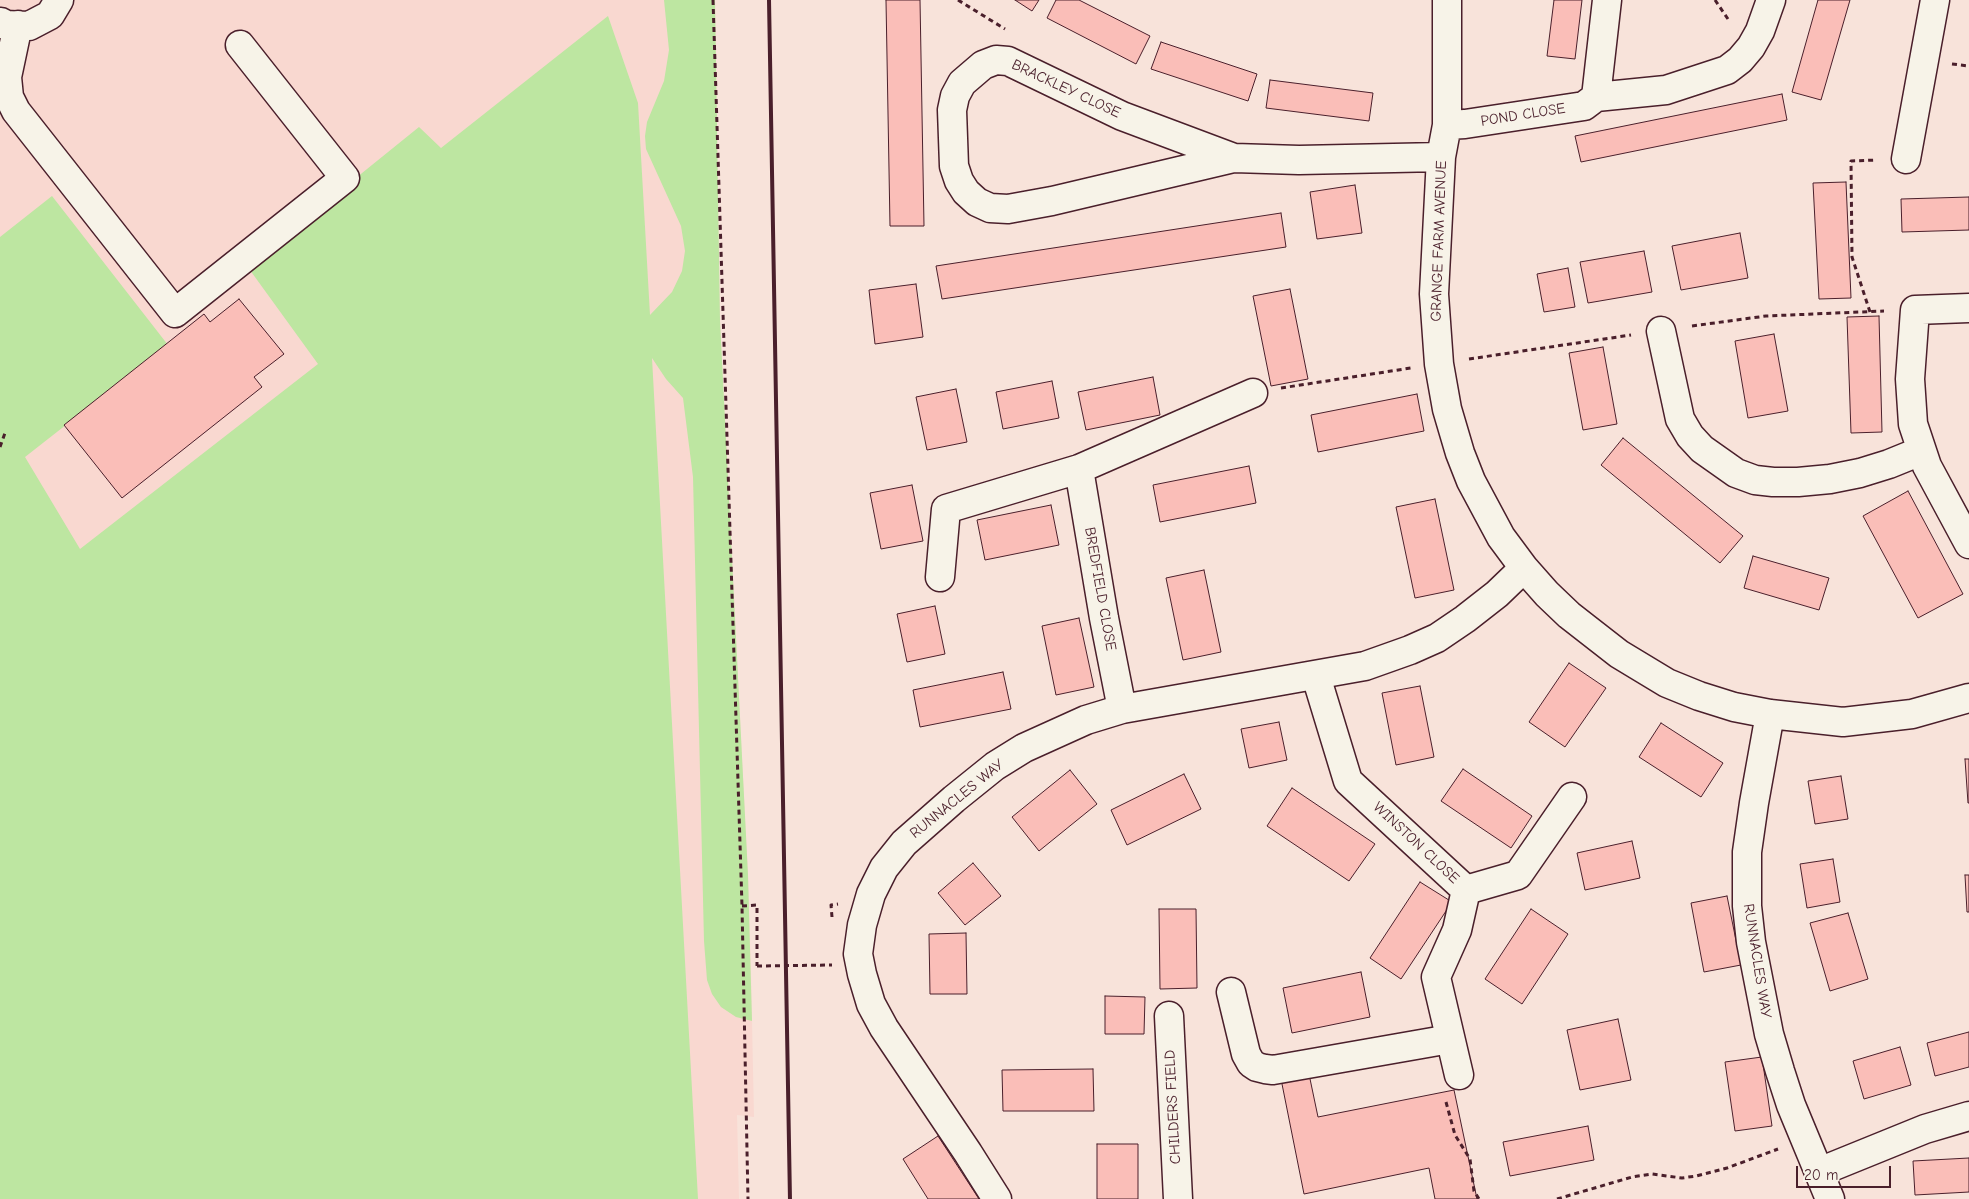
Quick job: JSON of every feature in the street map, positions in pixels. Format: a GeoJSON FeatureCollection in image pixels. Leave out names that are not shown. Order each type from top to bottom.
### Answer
{"type":"FeatureCollection","features":[{"type":"Feature","properties":{"kind":"street"},"geometry":{"type":"LineString","coordinates":[[59,0],[50,15],[29,26],[9,23],[7,77],[9,97],[16,111],[175,314],[344,178],[240,45]]}},
{"type":"Feature","properties":{"kind":"street","name":"GRANGE FARM AVENUE"},"geometry":{"type":"LineString","coordinates":[[1447,0],[1447,125],[1441,156],[1434,294],[1439,364],[1446,409],[1471,481],[1501,537],[1524,568],[1547,594],[1592,634],[1642,669],[1667,683],[1734,708],[1843,722],[1912,714],[1969,698]]}},
{"type":"Feature","properties":{"kind":"street"},"geometry":{"type":"LineString","coordinates":[[1596,98],[1607,0]]}},
{"type":"Feature","properties":{"kind":"street","name":"POND CLOSE"},"geometry":{"type":"LineString","coordinates":[[1447,125],[1584,106],[1596,98],[1666,90],[1728,70],[1740,60],[1760,31],[1771,0]]}},
{"type":"Feature","properties":{"kind":"street"},"geometry":{"type":"LineString","coordinates":[[1906,160],[1935,0]]}},
{"type":"Feature","properties":{"kind":"street","name":"BRACKLEY CLOSE"},"geometry":{"type":"LineString","coordinates":[[1234,158],[1122,116],[1008,61],[996,60],[983,65],[972,73],[962,83],[955,96],[952,110],[954,166],[959,181],[966,192],[977,202],[990,208],[1008,209],[1052,201],[1234,158],[1299,160],[1441,156]]}},
{"type":"Feature","properties":{"kind":"street"},"geometry":{"type":"LineString","coordinates":[[1966,533],[1935,484],[1921,450],[1913,424],[1910,379],[1915,310],[1969,308]]}},
{"type":"Feature","properties":{"kind":"street"},"geometry":{"type":"LineString","coordinates":[[1661,331],[1680,419],[1690,436],[1702,449],[1717,462],[1736,473],[1755,480],[1773,482],[1830,479],[1860,473],[1889,464],[1921,450]]}},
{"type":"Feature","properties":{"kind":"street"},"geometry":{"type":"LineString","coordinates":[[940,577],[946,509],[1079,469],[1253,393]]}},
{"type":"Feature","properties":{"kind":"street","name":"BREDFIELD CLOSE"},"geometry":{"type":"LineString","coordinates":[[1079,469],[1104,618],[1122,709]]}},
{"type":"Feature","properties":{"kind":"street","name":"RUNNACLES WAY"},"geometry":{"type":"LineString","coordinates":[[997,1199],[884,1028],[871,1004],[862,974],[858,954],[862,925],[870,894],[884,868],[904,843],[995,766],[1024,748],[1086,720],[1122,709],[1365,666],[1437,638],[1497,594],[1524,568]]}},
{"type":"Feature","properties":{"kind":"street","name":"WINSTON CLOSE"},"geometry":{"type":"LineString","coordinates":[[1316,676],[1348,781],[1466,890],[1457,930],[1436,977],[1459,1075]]}},
{"type":"Feature","properties":{"kind":"street","name":"RUNNACLES WAY"},"geometry":{"type":"LineString","coordinates":[[1770,714],[1754,803],[1748,852],[1747,906],[1751,942],[1769,1034],[1791,1104],[1830,1199]]}},
{"type":"Feature","properties":{"kind":"street"},"geometry":{"type":"LineString","coordinates":[[1466,890],[1518,875],[1572,797]]}},
{"type":"Feature","properties":{"kind":"street"},"geometry":{"type":"LineString","coordinates":[[1231,992],[1246,1054],[1251,1063],[1265,1069],[1273,1070],[1450,1038]]}},
{"type":"Feature","properties":{"kind":"street","name":"CHILDERS FIELD"},"geometry":{"type":"LineString","coordinates":[[1168,1016],[1178,1199]]}},
{"type":"Feature","properties":{"kind":"street"},"geometry":{"type":"LineString","coordinates":[[1819,1172],[1925,1129],[1969,1116]]}},
{"type":"Feature","properties":{"kind":"path"},"geometry":{"type":"LineString","coordinates":[[713,0],[742,906],[748,1199]]}},
{"type":"Feature","properties":{"kind":"path"},"geometry":{"type":"LineString","coordinates":[[958,0],[1006,30],[1008,61]]}},
{"type":"Feature","properties":{"kind":"path"},"geometry":{"type":"LineString","coordinates":[[1870,312],[1852,257],[1851,161],[1906,160]]}},
{"type":"Feature","properties":{"kind":"path"},"geometry":{"type":"LineString","coordinates":[[1253,393],[1766,316],[1915,310]]}},
{"type":"Feature","properties":{"kind":"path"},"geometry":{"type":"LineString","coordinates":[[0,447],[5,433]]}},
{"type":"Feature","properties":{"kind":"path"},"geometry":{"type":"LineString","coordinates":[[742,906],[757,905],[757,966],[832,965]]}},
{"type":"Feature","properties":{"kind":"path"},"geometry":{"type":"LineString","coordinates":[[1459,1075],[1440,1079],[1455,1135],[1470,1159],[1474,1191],[1479,1199]]}},
{"type":"Feature","properties":{"kind":"path"},"geometry":{"type":"LineString","coordinates":[[1557,1199],[1632,1177],[1652,1174],[1682,1178],[1696,1176],[1727,1168],[1804,1139]]}},
{"type":"Feature","properties":{"kind":"shaded area"},"geometry":{"type":"Polygon","coordinates":[[[0,0],[715,0],[720,321],[748,875],[754,1117],[737,1115],[739,1199],[0,1199],[0,0]]]}},
{"type":"Feature","properties":{"kind":"green space"},"geometry":{"type":"Polygon","coordinates":[[[664,0],[715,0],[720,321],[748,875],[752,1021],[736,1017],[721,1007],[712,994],[707,980],[704,941],[693,477],[683,398],[666,379],[652,358],[698,1199],[0,1199],[0,237],[52,196],[168,345],[25,457],[80,549],[318,364],[247,266],[419,127],[441,148],[608,16],[638,103],[650,315],[672,292],[682,271],[685,251],[681,226],[646,149],[647,122],[664,81],[669,50],[664,0]]]}},
{"type":"Feature","properties":{"kind":"building"},"geometry":{"type":"Polygon","coordinates":[[[886,0],[920,0],[924,226],[890,226],[886,0]]]}},
{"type":"Feature","properties":{"kind":"building"},"geometry":{"type":"Polygon","coordinates":[[[1015,0],[1039,0],[1032,11],[1015,0]]]}},
{"type":"Feature","properties":{"kind":"building"},"geometry":{"type":"Polygon","coordinates":[[[1056,0],[1079,0],[1150,36],[1136,64],[1047,18],[1056,0]]]}},
{"type":"Feature","properties":{"kind":"building"},"geometry":{"type":"Polygon","coordinates":[[[1554,0],[1582,0],[1575,59],[1547,56],[1554,0]]]}},
{"type":"Feature","properties":{"kind":"building"},"geometry":{"type":"Polygon","coordinates":[[[1818,0],[1850,0],[1821,100],[1792,92],[1818,0]]]}},
{"type":"Feature","properties":{"kind":"building"},"geometry":{"type":"Polygon","coordinates":[[[1161,42],[1257,74],[1248,101],[1151,69],[1161,42]]]}},
{"type":"Feature","properties":{"kind":"building"},"geometry":{"type":"Polygon","coordinates":[[[1270,80],[1373,93],[1369,121],[1266,108],[1270,80]]]}},
{"type":"Feature","properties":{"kind":"building"},"geometry":{"type":"Polygon","coordinates":[[[1782,94],[1787,120],[1581,162],[1575,136],[1782,94]]]}},
{"type":"Feature","properties":{"kind":"building"},"geometry":{"type":"Polygon","coordinates":[[[1846,182],[1851,298],[1819,299],[1813,183],[1846,182]]]}},
{"type":"Feature","properties":{"kind":"building"},"geometry":{"type":"Polygon","coordinates":[[[1355,185],[1362,233],[1317,239],[1310,192],[1355,185]]]}},
{"type":"Feature","properties":{"kind":"building"},"geometry":{"type":"Polygon","coordinates":[[[1969,197],[1969,230],[1902,232],[1901,199],[1969,197]]]}},
{"type":"Feature","properties":{"kind":"building"},"geometry":{"type":"Polygon","coordinates":[[[1281,213],[1286,247],[942,299],[936,266],[1281,213]]]}},
{"type":"Feature","properties":{"kind":"building"},"geometry":{"type":"Polygon","coordinates":[[[1740,233],[1748,278],[1681,290],[1672,246],[1740,233]]]}},
{"type":"Feature","properties":{"kind":"building"},"geometry":{"type":"Polygon","coordinates":[[[1644,251],[1652,292],[1588,303],[1580,262],[1644,251]]]}},
{"type":"Feature","properties":{"kind":"building"},"geometry":{"type":"Polygon","coordinates":[[[1568,268],[1575,307],[1544,312],[1537,274],[1568,268]]]}},
{"type":"Feature","properties":{"kind":"building"},"geometry":{"type":"Polygon","coordinates":[[[916,284],[923,337],[875,344],[869,290],[916,284]]]}},
{"type":"Feature","properties":{"kind":"building"},"geometry":{"type":"Polygon","coordinates":[[[1290,289],[1308,379],[1271,386],[1253,296],[1290,289]]]}},
{"type":"Feature","properties":{"kind":"building"},"geometry":{"type":"Polygon","coordinates":[[[239,299],[284,354],[254,377],[262,387],[122,498],[64,425],[204,314],[210,322],[239,299]]]}},
{"type":"Feature","properties":{"kind":"building"},"geometry":{"type":"Polygon","coordinates":[[[1879,316],[1882,432],[1851,433],[1847,317],[1879,316]]]}},
{"type":"Feature","properties":{"kind":"building"},"geometry":{"type":"Polygon","coordinates":[[[1774,334],[1788,411],[1748,418],[1735,341],[1774,334]]]}},
{"type":"Feature","properties":{"kind":"building"},"geometry":{"type":"Polygon","coordinates":[[[1603,347],[1617,424],[1583,430],[1569,353],[1603,347]]]}},
{"type":"Feature","properties":{"kind":"building"},"geometry":{"type":"Polygon","coordinates":[[[1153,377],[1160,415],[1086,430],[1078,392],[1153,377]]]}},
{"type":"Feature","properties":{"kind":"building"},"geometry":{"type":"Polygon","coordinates":[[[1052,381],[1059,418],[1003,429],[996,392],[1052,381]]]}},
{"type":"Feature","properties":{"kind":"building"},"geometry":{"type":"Polygon","coordinates":[[[956,389],[967,442],[927,450],[916,397],[956,389]]]}},
{"type":"Feature","properties":{"kind":"building"},"geometry":{"type":"Polygon","coordinates":[[[1417,394],[1424,431],[1318,452],[1311,415],[1417,394]]]}},
{"type":"Feature","properties":{"kind":"building"},"geometry":{"type":"Polygon","coordinates":[[[1623,438],[1743,536],[1720,563],[1601,465],[1623,438]]]}},
{"type":"Feature","properties":{"kind":"building"},"geometry":{"type":"Polygon","coordinates":[[[1249,466],[1256,503],[1160,522],[1153,485],[1249,466]]]}},
{"type":"Feature","properties":{"kind":"building"},"geometry":{"type":"Polygon","coordinates":[[[912,485],[923,541],[881,549],[870,493],[912,485]]]}},
{"type":"Feature","properties":{"kind":"building"},"geometry":{"type":"Polygon","coordinates":[[[1908,491],[1963,594],[1918,618],[1863,516],[1908,491]]]}},
{"type":"Feature","properties":{"kind":"building"},"geometry":{"type":"Polygon","coordinates":[[[1435,499],[1454,590],[1415,598],[1396,507],[1435,499]]]}},
{"type":"Feature","properties":{"kind":"building"},"geometry":{"type":"Polygon","coordinates":[[[1051,505],[1059,545],[985,560],[977,520],[1051,505]]]}},
{"type":"Feature","properties":{"kind":"building"},"geometry":{"type":"Polygon","coordinates":[[[1753,556],[1829,578],[1819,610],[1744,588],[1753,556]]]}},
{"type":"Feature","properties":{"kind":"building"},"geometry":{"type":"Polygon","coordinates":[[[1204,570],[1221,652],[1183,660],[1166,578],[1204,570]]]}},
{"type":"Feature","properties":{"kind":"building"},"geometry":{"type":"Polygon","coordinates":[[[935,606],[945,654],[907,662],[897,614],[935,606]]]}},
{"type":"Feature","properties":{"kind":"building"},"geometry":{"type":"Polygon","coordinates":[[[1079,618],[1094,687],[1056,695],[1042,626],[1079,618]]]}},
{"type":"Feature","properties":{"kind":"building"},"geometry":{"type":"Polygon","coordinates":[[[1569,663],[1606,688],[1565,747],[1529,722],[1569,663]]]}},
{"type":"Feature","properties":{"kind":"building"},"geometry":{"type":"Polygon","coordinates":[[[1003,672],[1011,709],[920,727],[913,690],[1003,672]]]}},
{"type":"Feature","properties":{"kind":"building"},"geometry":{"type":"Polygon","coordinates":[[[1420,686],[1434,757],[1396,765],[1382,693],[1420,686]]]}},
{"type":"Feature","properties":{"kind":"building"},"geometry":{"type":"Polygon","coordinates":[[[1279,722],[1287,760],[1249,768],[1241,729],[1279,722]]]}},
{"type":"Feature","properties":{"kind":"building"},"geometry":{"type":"Polygon","coordinates":[[[1661,723],[1723,763],[1701,797],[1639,757],[1661,723]]]}},
{"type":"Feature","properties":{"kind":"building"},"geometry":{"type":"Polygon","coordinates":[[[1965,759],[1969,759],[1969,803],[1968,803],[1965,759]]]}},
{"type":"Feature","properties":{"kind":"building"},"geometry":{"type":"Polygon","coordinates":[[[1463,769],[1532,816],[1511,848],[1441,801],[1463,769]]]}},
{"type":"Feature","properties":{"kind":"building"},"geometry":{"type":"Polygon","coordinates":[[[1070,770],[1097,804],[1039,851],[1012,817],[1070,770]]]}},
{"type":"Feature","properties":{"kind":"building"},"geometry":{"type":"Polygon","coordinates":[[[1184,774],[1201,809],[1127,845],[1111,810],[1184,774]]]}},
{"type":"Feature","properties":{"kind":"building"},"geometry":{"type":"Polygon","coordinates":[[[1841,776],[1848,819],[1815,824],[1808,781],[1841,776]]]}},
{"type":"Feature","properties":{"kind":"building"},"geometry":{"type":"Polygon","coordinates":[[[1292,788],[1375,844],[1349,881],[1267,826],[1292,788]]]}},
{"type":"Feature","properties":{"kind":"building"},"geometry":{"type":"Polygon","coordinates":[[[1632,841],[1640,878],[1585,890],[1577,853],[1632,841]]]}},
{"type":"Feature","properties":{"kind":"building"},"geometry":{"type":"Polygon","coordinates":[[[1833,859],[1840,902],[1807,908],[1800,864],[1833,859]]]}},
{"type":"Feature","properties":{"kind":"building"},"geometry":{"type":"Polygon","coordinates":[[[973,863],[1001,896],[965,925],[938,893],[973,863]]]}},
{"type":"Feature","properties":{"kind":"building"},"geometry":{"type":"Polygon","coordinates":[[[1965,875],[1969,875],[1969,912],[1967,912],[1965,875]]]}},
{"type":"Feature","properties":{"kind":"building"},"geometry":{"type":"Polygon","coordinates":[[[1420,882],[1452,902],[1401,979],[1370,958],[1420,882]]]}},
{"type":"Feature","properties":{"kind":"building"},"geometry":{"type":"Polygon","coordinates":[[[1727,896],[1741,965],[1704,972],[1691,903],[1727,896]]]}},
{"type":"Feature","properties":{"kind":"building"},"geometry":{"type":"Polygon","coordinates":[[[1159,909],[1196,909],[1197,988],[1160,989],[1159,909]]]}},
{"type":"Feature","properties":{"kind":"building"},"geometry":{"type":"Polygon","coordinates":[[[1531,909],[1568,934],[1522,1004],[1485,979],[1531,909]]]}},
{"type":"Feature","properties":{"kind":"building"},"geometry":{"type":"Polygon","coordinates":[[[1848,913],[1868,979],[1830,991],[1810,923],[1848,913]]]}},
{"type":"Feature","properties":{"kind":"building"},"geometry":{"type":"Polygon","coordinates":[[[966,933],[967,994],[930,994],[929,934],[966,933]]]}},
{"type":"Feature","properties":{"kind":"building"},"geometry":{"type":"Polygon","coordinates":[[[1361,972],[1370,1017],[1292,1033],[1283,988],[1361,972]]]}},
{"type":"Feature","properties":{"kind":"building"},"geometry":{"type":"Polygon","coordinates":[[[1105,996],[1145,997],[1144,1034],[1105,1034],[1105,996]]]}},
{"type":"Feature","properties":{"kind":"building"},"geometry":{"type":"Polygon","coordinates":[[[1618,1019],[1631,1080],[1580,1090],[1567,1030],[1618,1019]]]}},
{"type":"Feature","properties":{"kind":"building"},"geometry":{"type":"Polygon","coordinates":[[[1969,1032],[1969,1067],[1935,1076],[1927,1043],[1969,1032]]]}},
{"type":"Feature","properties":{"kind":"building"},"geometry":{"type":"Polygon","coordinates":[[[1900,1047],[1911,1085],[1864,1099],[1853,1061],[1900,1047]]]}},
{"type":"Feature","properties":{"kind":"building"},"geometry":{"type":"Polygon","coordinates":[[[1762,1057],[1772,1126],[1735,1131],[1725,1062],[1762,1057]]]}},
{"type":"Feature","properties":{"kind":"building"},"geometry":{"type":"Polygon","coordinates":[[[1093,1069],[1094,1111],[1003,1111],[1002,1070],[1093,1069]]]}},
{"type":"Feature","properties":{"kind":"building"},"geometry":{"type":"Polygon","coordinates":[[[1309,1074],[1318,1117],[1454,1090],[1477,1199],[1435,1199],[1429,1168],[1304,1194],[1281,1079],[1309,1074]]]}},
{"type":"Feature","properties":{"kind":"building"},"geometry":{"type":"Polygon","coordinates":[[[1588,1126],[1594,1160],[1510,1176],[1503,1142],[1588,1126]]]}},
{"type":"Feature","properties":{"kind":"building"},"geometry":{"type":"Polygon","coordinates":[[[938,1136],[979,1199],[928,1199],[903,1159],[938,1136]]]}},
{"type":"Feature","properties":{"kind":"building"},"geometry":{"type":"Polygon","coordinates":[[[1097,1144],[1138,1144],[1138,1199],[1097,1199],[1097,1144]]]}},
{"type":"Feature","properties":{"kind":"building"},"geometry":{"type":"Polygon","coordinates":[[[1969,1158],[1969,1192],[1915,1195],[1913,1161],[1969,1158]]]}},
{"type":"Feature","properties":{"kind":"railway"},"geometry":{"type":"LineString","coordinates":[[769,0],[790,1199]]}}]}
